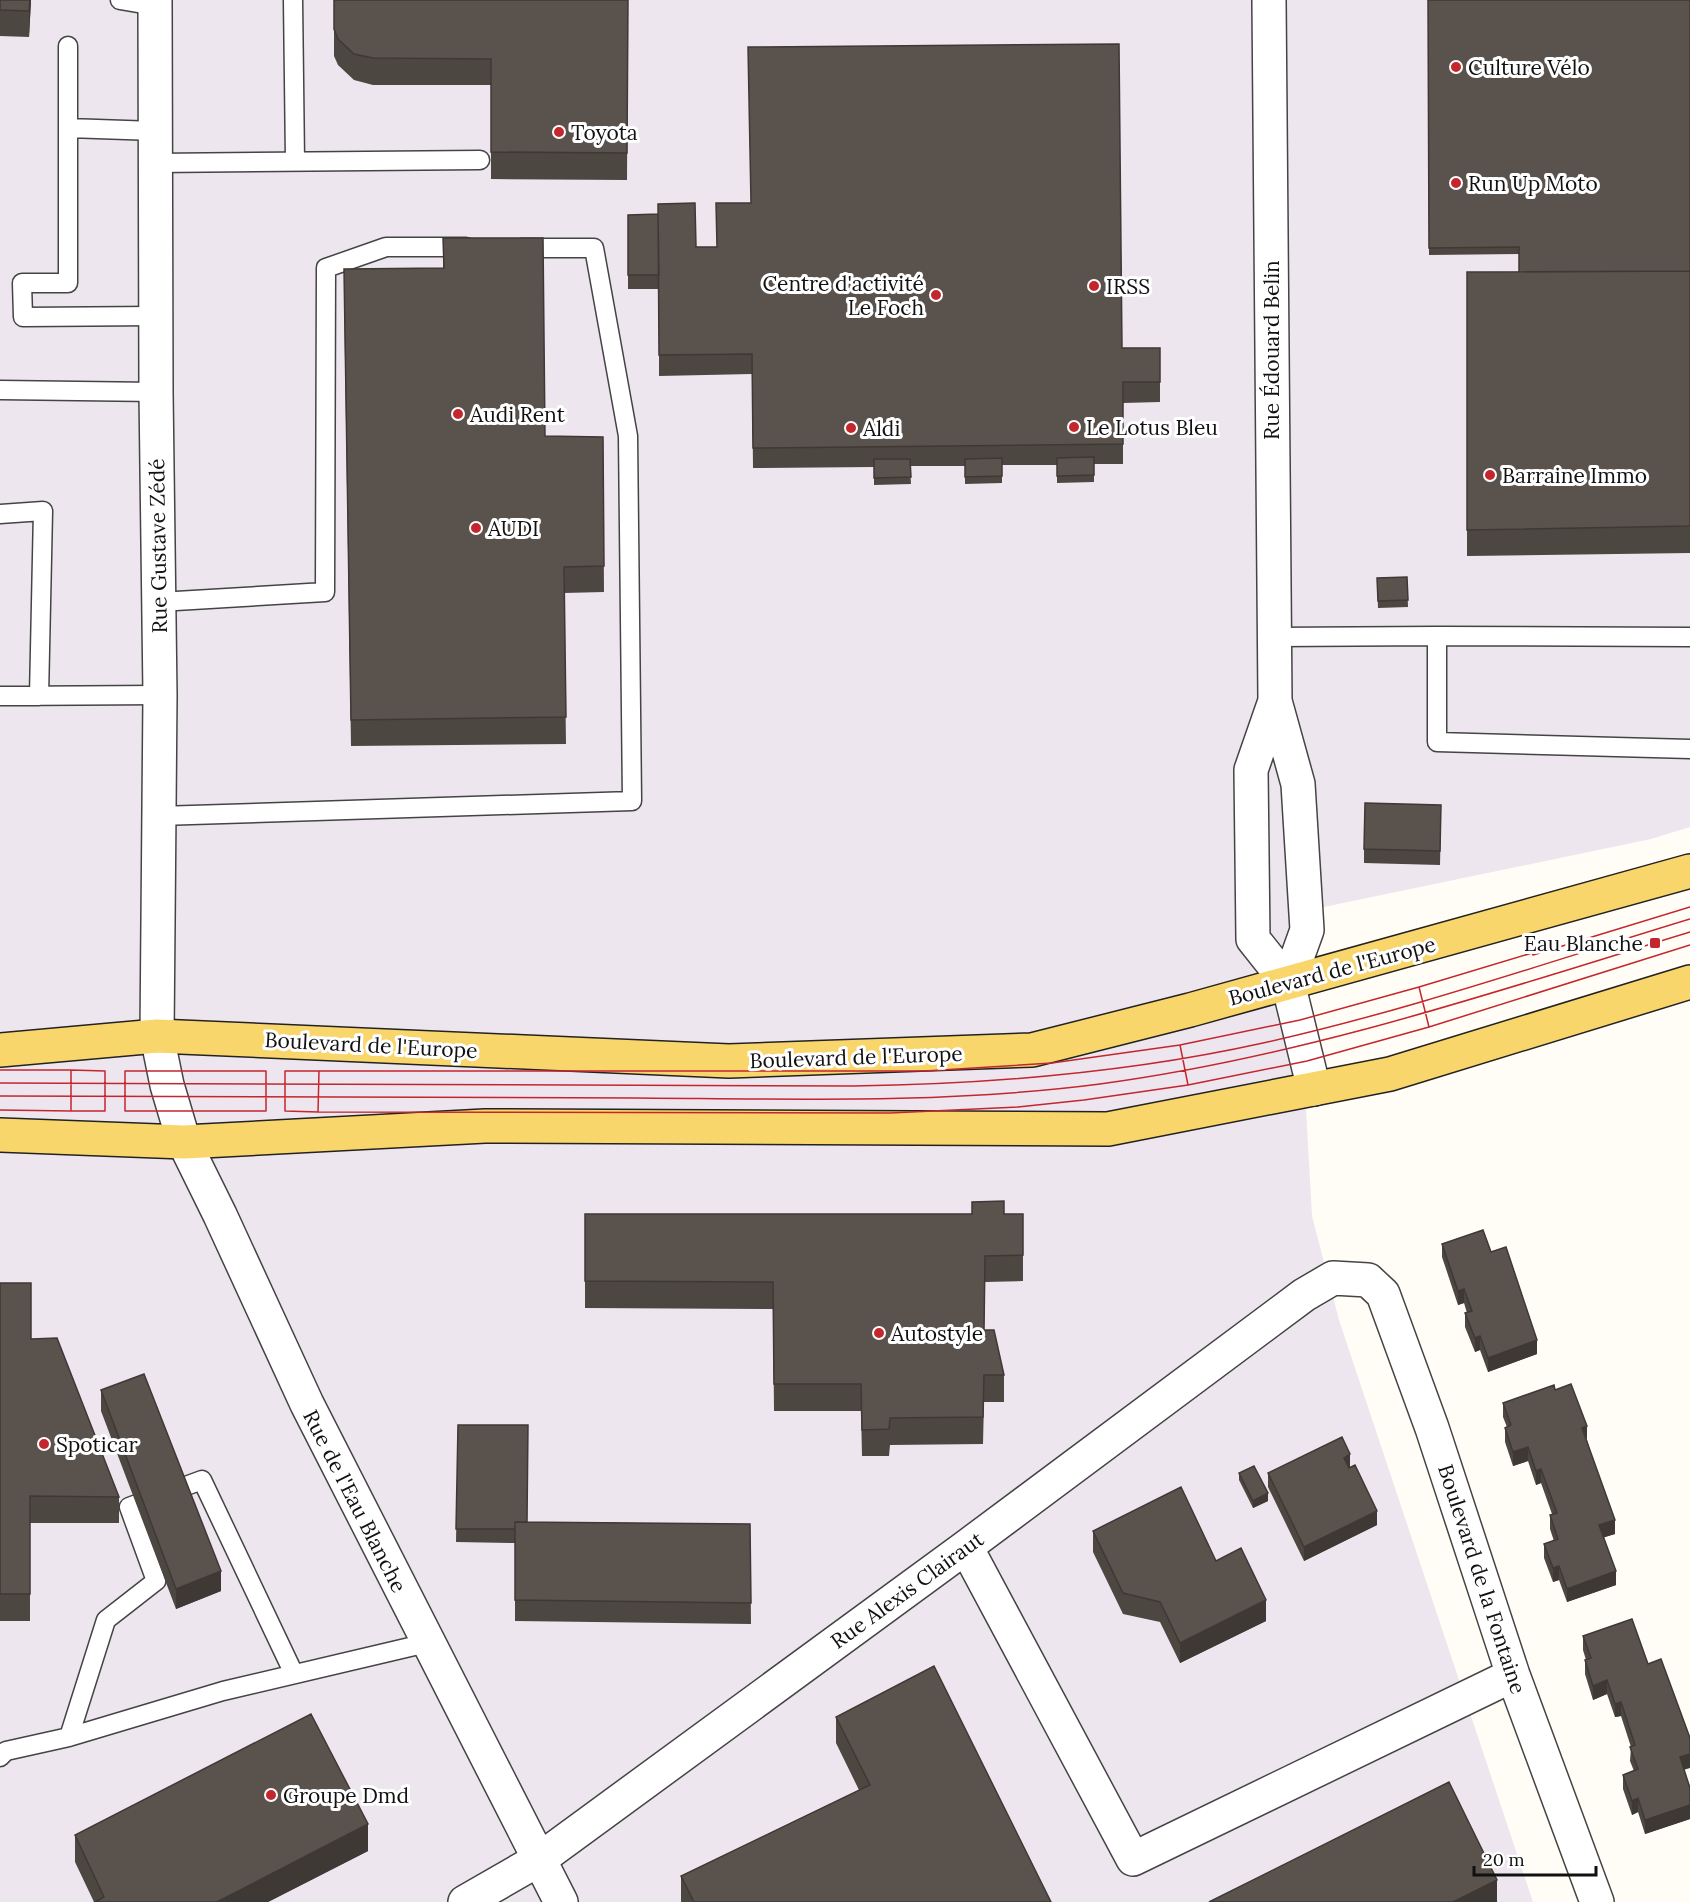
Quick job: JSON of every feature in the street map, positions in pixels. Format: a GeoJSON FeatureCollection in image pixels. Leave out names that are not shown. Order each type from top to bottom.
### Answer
{"type":"FeatureCollection","features":[{"type":"Feature","properties":{"kind":"main road","name":"Boulevard de l'Europe"},"geometry":{"type":"LineString","coordinates":[[0,1050],[158,1036],[729,1061],[1032,1050],[1287,983],[1690,871]]}},
{"type":"Feature","properties":{"kind":"main road"},"geometry":{"type":"LineString","coordinates":[[0,1135],[184,1142],[485,1126],[1108,1129],[1390,1074],[1690,982]]}},
{"type":"Feature","properties":{"kind":"street","name":"Rue Édouard Belin"},"geometry":{"type":"LineString","coordinates":[[1269,0],[1275,701],[1298,784],[1307,930],[1287,983]]}},
{"type":"Feature","properties":{"kind":"street","name":"Rue Gustave Zédé"},"geometry":{"type":"LineString","coordinates":[[155,3],[156,392],[160,695],[158,1036],[169,1091]]}},
{"type":"Feature","properties":{"kind":"street","name":"Rue Édouard Belin"},"geometry":{"type":"LineString","coordinates":[[1275,701],[1251,770],[1253,939],[1287,983],[1314,1089]]}},
{"type":"Feature","properties":{"kind":"street","name":"Rue de l'Eau Blanche"},"geometry":{"type":"LineString","coordinates":[[169,1091],[184,1142],[307,1404],[561,1902]]}},
{"type":"Feature","properties":{"kind":"street","name":"Rue Alexis Clairaut"},"geometry":{"type":"LineString","coordinates":[[465,1902],[540,1859],[1304,1296],[1332,1278],[1347,1278]]}},
{"type":"Feature","properties":{"kind":"street","name":"Boulevard de la Fontaine"},"geometry":{"type":"LineString","coordinates":[[1347,1278],[1368,1280],[1383,1293],[1432,1428],[1513,1675],[1597,1902]]}},
{"type":"Feature","properties":{"kind":"street"},"geometry":{"type":"LineString","coordinates":[[966,1547],[1133,1859],[1513,1675]]}},
{"type":"Feature","properties":{"kind":"lane"},"geometry":{"type":"LineString","coordinates":[[120,0],[155,3]]}},
{"type":"Feature","properties":{"kind":"lane"},"geometry":{"type":"LineString","coordinates":[[293,0],[295,161]]}},
{"type":"Feature","properties":{"kind":"lane"},"geometry":{"type":"LineString","coordinates":[[68,46],[68,283],[22,283],[23,317],[156,316]]}},
{"type":"Feature","properties":{"kind":"lane"},"geometry":{"type":"LineString","coordinates":[[68,128],[155,131]]}},
{"type":"Feature","properties":{"kind":"lane"},"geometry":{"type":"LineString","coordinates":[[156,163],[480,160]]}},
{"type":"Feature","properties":{"kind":"lane"},"geometry":{"type":"LineString","coordinates":[[159,602],[325,592],[326,268],[386,247],[478,248]]}},
{"type":"Feature","properties":{"kind":"lane"},"geometry":{"type":"LineString","coordinates":[[159,816],[632,801],[628,436],[594,248],[502,248]]}},
{"type":"Feature","properties":{"kind":"lane"},"geometry":{"type":"LineString","coordinates":[[0,390],[156,392]]}},
{"type":"Feature","properties":{"kind":"lane"},"geometry":{"type":"LineString","coordinates":[[0,514],[43,511],[39,696]]}},
{"type":"Feature","properties":{"kind":"lane"},"geometry":{"type":"LineString","coordinates":[[1437,636],[1437,742],[1690,749]]}},
{"type":"Feature","properties":{"kind":"lane"},"geometry":{"type":"LineString","coordinates":[[1274,637],[1690,637]]}},
{"type":"Feature","properties":{"kind":"lane"},"geometry":{"type":"LineString","coordinates":[[0,696],[160,695]]}},
{"type":"Feature","properties":{"kind":"lane"},"geometry":{"type":"LineString","coordinates":[[69,1737],[106,1620],[156,1581],[129,1507],[202,1480],[294,1674]]}},
{"type":"Feature","properties":{"kind":"lane"},"geometry":{"type":"LineString","coordinates":[[0,1757],[6,1750],[69,1737],[223,1691],[427,1642]]}},
{"type":"Feature","properties":{"kind":"shaded area"},"geometry":{"type":"Polygon","coordinates":[[[0,0],[1690,0],[1690,827],[1651,839],[1295,913],[1312,1216],[1339,1320],[1533,1902],[0,1902],[0,0]]]}},
{"type":"Feature","properties":{"kind":"building"},"geometry":{"type":"Polygon","coordinates":[[[0,0],[30,0],[29,11],[0,10],[0,0]]]}},
{"type":"Feature","properties":{"kind":"building","name":"Toyota"},"geometry":{"type":"Polygon","coordinates":[[[334,0],[628,0],[627,153],[491,152],[491,59],[373,58],[354,54],[338,39],[334,29],[334,0]]]}},
{"type":"Feature","properties":{"kind":"building"},"geometry":{"type":"Polygon","coordinates":[[[1428,0],[1690,0],[1690,271],[1519,272],[1519,247],[1429,248],[1428,0]]]}},
{"type":"Feature","properties":{"kind":"building","name":"Centre d'activité Le Foch"},"geometry":{"type":"Polygon","coordinates":[[[1119,44],[1122,348],[1160,348],[1160,382],[1123,382],[1123,444],[753,448],[752,354],[659,355],[658,204],[695,203],[696,247],[717,247],[716,203],[751,203],[748,47],[1119,44]]]}},
{"type":"Feature","properties":{"kind":"building"},"geometry":{"type":"Polygon","coordinates":[[[658,214],[659,275],[628,275],[628,215],[658,214]]]}},
{"type":"Feature","properties":{"kind":"building","name":"AUDI"},"geometry":{"type":"Polygon","coordinates":[[[443,238],[543,238],[545,436],[603,437],[604,566],[564,567],[566,717],[351,720],[344,269],[444,268],[443,238]]]}},
{"type":"Feature","properties":{"kind":"building"},"geometry":{"type":"Polygon","coordinates":[[[1690,271],[1690,526],[1467,530],[1467,272],[1690,271]]]}},
{"type":"Feature","properties":{"kind":"building"},"geometry":{"type":"Polygon","coordinates":[[[1094,457],[1094,475],[1057,476],[1057,458],[1094,457]]]}},
{"type":"Feature","properties":{"kind":"building"},"geometry":{"type":"Polygon","coordinates":[[[1002,458],[1002,476],[965,477],[965,459],[1002,458]]]}},
{"type":"Feature","properties":{"kind":"building"},"geometry":{"type":"Polygon","coordinates":[[[874,459],[910,459],[911,477],[874,478],[874,459]]]}},
{"type":"Feature","properties":{"kind":"building"},"geometry":{"type":"Polygon","coordinates":[[[1407,577],[1408,600],[1378,601],[1377,578],[1407,577]]]}},
{"type":"Feature","properties":{"kind":"building"},"geometry":{"type":"Polygon","coordinates":[[[1365,803],[1441,805],[1440,851],[1364,849],[1365,803]]]}},
{"type":"Feature","properties":{"kind":"building","name":"Autostyle"},"geometry":{"type":"Polygon","coordinates":[[[1004,1201],[1004,1214],[1023,1214],[1023,1255],[985,1256],[984,1330],[994,1330],[1004,1375],[984,1375],[983,1417],[890,1418],[889,1429],[862,1430],[861,1384],[774,1384],[773,1282],[585,1281],[585,1214],[972,1214],[972,1202],[1004,1201]]]}},
{"type":"Feature","properties":{"kind":"building"},"geometry":{"type":"Polygon","coordinates":[[[1483,1230],[1491,1252],[1506,1247],[1537,1340],[1488,1358],[1480,1336],[1475,1338],[1465,1313],[1472,1311],[1464,1289],[1458,1291],[1442,1244],[1483,1230]]]}},
{"type":"Feature","properties":{"kind":"building","name":"Spoticar"},"geometry":{"type":"Polygon","coordinates":[[[0,1283],[31,1283],[31,1339],[57,1338],[119,1497],[30,1496],[30,1594],[0,1594],[0,1283]]]}},
{"type":"Feature","properties":{"kind":"building"},"geometry":{"type":"Polygon","coordinates":[[[144,1374],[221,1571],[176,1589],[101,1390],[144,1374]]]}},
{"type":"Feature","properties":{"kind":"building"},"geometry":{"type":"Polygon","coordinates":[[[1571,1384],[1587,1426],[1582,1428],[1615,1520],[1599,1525],[1616,1571],[1567,1589],[1559,1566],[1553,1568],[1544,1544],[1558,1539],[1550,1515],[1557,1513],[1541,1469],[1536,1471],[1528,1447],[1513,1452],[1505,1428],[1511,1425],[1503,1403],[1554,1385],[1555,1390],[1571,1384]]]}},
{"type":"Feature","properties":{"kind":"building"},"geometry":{"type":"Polygon","coordinates":[[[458,1425],[528,1425],[527,1522],[515,1522],[515,1529],[456,1529],[458,1425]]]}},
{"type":"Feature","properties":{"kind":"building"},"geometry":{"type":"Polygon","coordinates":[[[1342,1437],[1350,1454],[1344,1458],[1349,1468],[1355,1465],[1377,1511],[1304,1547],[1268,1473],[1342,1437]]]}},
{"type":"Feature","properties":{"kind":"building"},"geometry":{"type":"Polygon","coordinates":[[[1254,1466],[1268,1493],[1253,1501],[1239,1473],[1254,1466]]]}},
{"type":"Feature","properties":{"kind":"building"},"geometry":{"type":"Polygon","coordinates":[[[1181,1487],[1216,1561],[1241,1548],[1266,1600],[1180,1643],[1160,1602],[1123,1593],[1093,1531],[1181,1487]]]}},
{"type":"Feature","properties":{"kind":"building"},"geometry":{"type":"Polygon","coordinates":[[[515,1522],[750,1524],[751,1603],[515,1600],[515,1522]]]}},
{"type":"Feature","properties":{"kind":"building"},"geometry":{"type":"Polygon","coordinates":[[[1632,1619],[1648,1664],[1661,1659],[1690,1738],[1690,1754],[1680,1757],[1690,1788],[1690,1805],[1645,1820],[1638,1798],[1632,1801],[1623,1775],[1638,1769],[1630,1747],[1635,1745],[1621,1702],[1615,1704],[1607,1680],[1593,1686],[1585,1660],[1591,1658],[1583,1636],[1632,1619]]]}},
{"type":"Feature","properties":{"kind":"building"},"geometry":{"type":"Polygon","coordinates":[[[934,1666],[1051,1902],[694,1902],[681,1876],[870,1785],[836,1717],[934,1666]]]}},
{"type":"Feature","properties":{"kind":"building","name":"Groupe Dmd"},"geometry":{"type":"Polygon","coordinates":[[[311,1714],[368,1824],[217,1902],[95,1902],[104,1897],[75,1835],[311,1714]]]}},
{"type":"Feature","properties":{"kind":"building"},"geometry":{"type":"Polygon","coordinates":[[[1449,1782],[1497,1880],[1453,1902],[1209,1902],[1449,1782]]]}},
{"type":"Feature","properties":{"kind":"tram line"},"geometry":{"type":"LineString","coordinates":[[1690,907],[1419,987],[1429,1027],[1690,945]]}},
{"type":"Feature","properties":{"kind":"tram line"},"geometry":{"type":"LineString","coordinates":[[0,1083],[853,1086],[956,1083],[1059,1075],[1161,1062],[1263,1043],[1317,1030],[1424,1001],[1690,919]]}},
{"type":"Feature","properties":{"kind":"tram line"},"geometry":{"type":"LineString","coordinates":[[0,1096],[868,1099],[984,1095],[1042,1090],[1100,1084],[1175,1072],[1324,1040],[1471,999],[1690,932]]}},
{"type":"Feature","properties":{"kind":"tram line"},"geometry":{"type":"LineString","coordinates":[[1419,987],[1429,1027],[1307,1061],[1188,1085],[1180,1045],[1300,1020],[1419,987]]}},
{"type":"Feature","properties":{"kind":"tram line"},"geometry":{"type":"LineString","coordinates":[[1180,1045],[1188,1085],[1018,1107],[890,1113],[318,1112],[319,1071],[925,1071],[1052,1063],[1180,1045]]}},
{"type":"Feature","properties":{"kind":"tram line"},"geometry":{"type":"LineString","coordinates":[[0,1070],[71,1070],[71,1111],[0,1110]]}},
{"type":"Feature","properties":{"kind":"tram line"},"geometry":{"type":"LineString","coordinates":[[71,1070],[105,1071],[105,1111],[71,1111],[71,1070]]}},
{"type":"Feature","properties":{"kind":"tram line"},"geometry":{"type":"LineString","coordinates":[[125,1071],[266,1071],[266,1111],[125,1111],[125,1071]]}},
{"type":"Feature","properties":{"kind":"tram line"},"geometry":{"type":"LineString","coordinates":[[285,1071],[319,1071],[318,1112],[285,1111],[285,1071]]}},
{"type":"Feature","properties":{"kind":"place","name":"Culture Vélo"},"geometry":{"type":"Point","coordinates":[1456,67]}},
{"type":"Feature","properties":{"kind":"place","name":"Toyota"},"geometry":{"type":"Point","coordinates":[559,132]}},
{"type":"Feature","properties":{"kind":"place","name":"Run Up Moto"},"geometry":{"type":"Point","coordinates":[1456,183]}},
{"type":"Feature","properties":{"kind":"place","name":"IRSS"},"geometry":{"type":"Point","coordinates":[1094,286]}},
{"type":"Feature","properties":{"kind":"place","name":"Centre d'activité Le Foch"},"geometry":{"type":"Point","coordinates":[936,295]}},
{"type":"Feature","properties":{"kind":"place","name":"Audi Rent"},"geometry":{"type":"Point","coordinates":[458,414]}},
{"type":"Feature","properties":{"kind":"place","name":"Le Lotus Bleu"},"geometry":{"type":"Point","coordinates":[1074,427]}},
{"type":"Feature","properties":{"kind":"place","name":"Aldi"},"geometry":{"type":"Point","coordinates":[851,428]}},
{"type":"Feature","properties":{"kind":"place","name":"Barraine Immo"},"geometry":{"type":"Point","coordinates":[1490,475]}},
{"type":"Feature","properties":{"kind":"place","name":"AUDI"},"geometry":{"type":"Point","coordinates":[476,528]}},
{"type":"Feature","properties":{"kind":"place","name":"Eau Blanche"},"geometry":{"type":"Point","coordinates":[1655,943]}},
{"type":"Feature","properties":{"kind":"place","name":"Autostyle"},"geometry":{"type":"Point","coordinates":[879,1333]}},
{"type":"Feature","properties":{"kind":"place","name":"Spoticar"},"geometry":{"type":"Point","coordinates":[44,1444]}},
{"type":"Feature","properties":{"kind":"place","name":"Groupe Dmd"},"geometry":{"type":"Point","coordinates":[271,1795]}}]}
